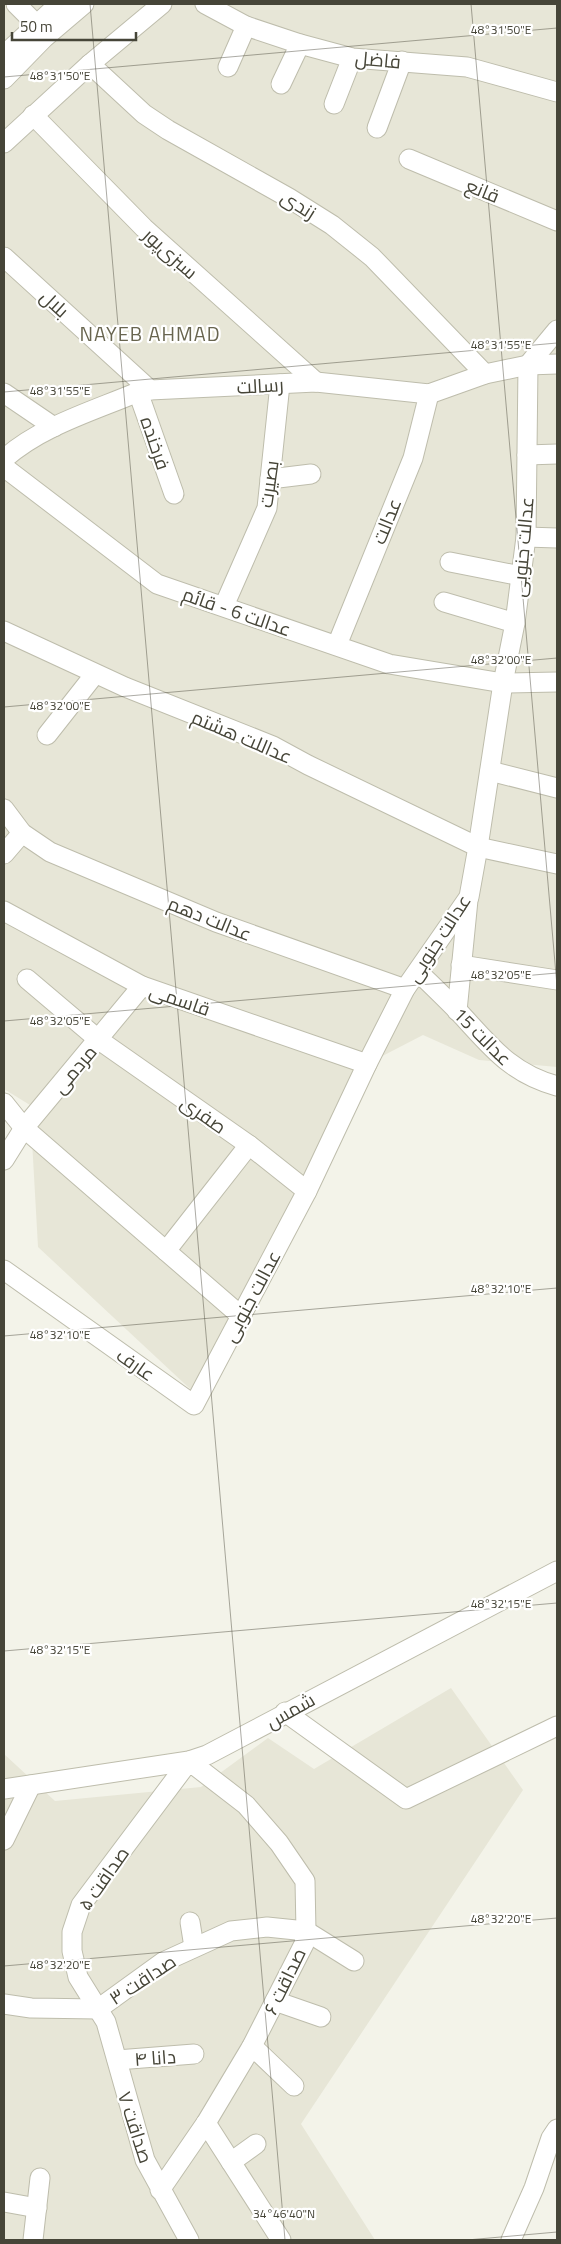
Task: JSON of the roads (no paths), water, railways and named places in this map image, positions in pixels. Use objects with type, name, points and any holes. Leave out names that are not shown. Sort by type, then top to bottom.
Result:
[{"type":"street","points":[[16,4],[36,24]]},
{"type":"street","points":[[4,55],[59,4]]},
{"type":"street","points":[[4,79],[44,38],[84,4]]},
{"type":"street","points":[[4,144],[90,64],[162,4]]},
{"type":"street","name":"فاضل","points":[[205,4],[246,26],[300,44],[352,58],[467,68],[557,92]]},
{"type":"street","points":[[228,67],[246,26]]},
{"type":"street","points":[[281,84],[300,44]]},
{"type":"street","points":[[334,104],[352,58]]},
{"type":"street","points":[[377,128],[402,61]]},
{"type":"street","name":"زندی","points":[[90,64],[152,119],[332,225],[372,257],[485,374]]},
{"type":"street","name":"سبزی‌پور","points":[[33,115],[144,228],[316,382]]},
{"type":"street","name":"قانع","points":[[409,159],[557,220]]},
{"type":"street","name":"بلال","points":[[4,257],[144,391]]},
{"type":"street","points":[[528,365],[557,330]]},
{"type":"street","name":"رسالت","points":[[4,459],[27,442],[54,427],[144,391],[316,382],[429,394],[485,374],[528,365],[557,364]]},
{"type":"street","name":"عدالت جنوبی","points":[[194,1405],[307,1191],[405,988],[418,972],[468,897],[478,848],[503,682],[515,622],[526,536],[528,365]]},
{"type":"street","name":"بصیرت","points":[[224,606],[267,508],[280,384]]},
{"type":"street","name":"فرخنده","points":[[144,391],[174,494]]},
{"type":"street","points":[[4,393],[54,427]]},
{"type":"street","name":"عدالت","points":[[337,645],[413,458],[429,394]]},
{"type":"street","points":[[527,455],[557,454]]},
{"type":"street","name":"عدالت 6 - قائم","points":[[4,467],[157,584],[389,664],[503,682],[557,682]]},
{"type":"street","points":[[270,479],[311,474]]},
{"type":"street","points":[[526,536],[557,538]]},
{"type":"street","points":[[450,562],[521,576]]},
{"type":"street","points":[[444,602],[515,622]]},
{"type":"street","name":"عداللت هشتم","points":[[4,631],[62,656],[95,674],[234,732],[273,746],[478,848],[557,864]]},
{"type":"street","points":[[47,735],[95,674]]},
{"type":"street","points":[[490,771],[557,788]]},
{"type":"street","name":"عدالت دهم","points":[[4,810],[22,832],[50,852],[216,922],[405,988]]},
{"type":"street","points":[[4,854],[22,832]]},
{"type":"street","points":[[457,1011],[468,897]]},
{"type":"street","name":"قاسمی","points":[[4,911],[142,986],[367,1064]]},
{"type":"street","points":[[461,965],[557,980]]},
{"type":"street","name":"عدالت 15","points":[[418,972],[493,1051],[515,1068],[539,1081],[557,1086]]},
{"type":"street","name":"صفری","points":[[27,979],[99,1040],[249,1145],[307,1191]]},
{"type":"street","name":"مردمی","points":[[24,1128],[142,986]]},
{"type":"street","points":[[4,1103],[24,1128],[241,1316]]},
{"type":"street","points":[[4,1160],[24,1128]]},
{"type":"street","points":[[166,1251],[249,1145]]},
{"type":"street","name":"عارف","points":[[4,1270],[194,1405]]},
{"type":"street","name":"شمس","points":[[4,1789],[189,1761],[228,1745],[285,1712],[557,1571]]},
{"type":"street","points":[[285,1712],[406,1799],[557,1726]]},
{"type":"street","name":"صداقت ۶","points":[[160,2190],[206,2123],[252,2046],[304,1944],[306,1930],[305,1881],[279,1843],[246,1805],[189,1761]]},
{"type":"street","name":"صداقت ۵","points":[[98,2008],[78,1977],[72,1951],[72,1932],[76,1918],[81,1905],[92,1888],[189,1761]]},
{"type":"street","points":[[4,1840],[31,1784]]},
{"type":"street","points":[[190,1922],[194,1948]]},
{"type":"street","name":"صداقت ۳","points":[[4,2004],[31,2008],[98,2008],[163,1962],[231,1931],[266,1927],[306,1930]]},
{"type":"street","points":[[306,1930],[354,1961]]},
{"type":"street","points":[[275,2001],[321,2017]]},
{"type":"street","name":"صداقت ۷","points":[[98,2008],[106,2022],[145,2160],[189,2240]]},
{"type":"street","points":[[252,2046],[294,2086]]},
{"type":"street","name":"دانا ۴","points":[[117,2060],[194,2054]]},
{"type":"street","points":[[206,2123],[282,2240]]},
{"type":"street","points":[[511,2240],[534,2188],[551,2138],[557,2128]]},
{"type":"street","points":[[231,2162],[256,2144]]},
{"type":"street","points":[[34,2240],[40,2178]]},
{"type":"street","points":[[4,2202],[37,2208]]},
{"type":"district","name":"NAYEB AHMAD","points":[[150,333]]}]
